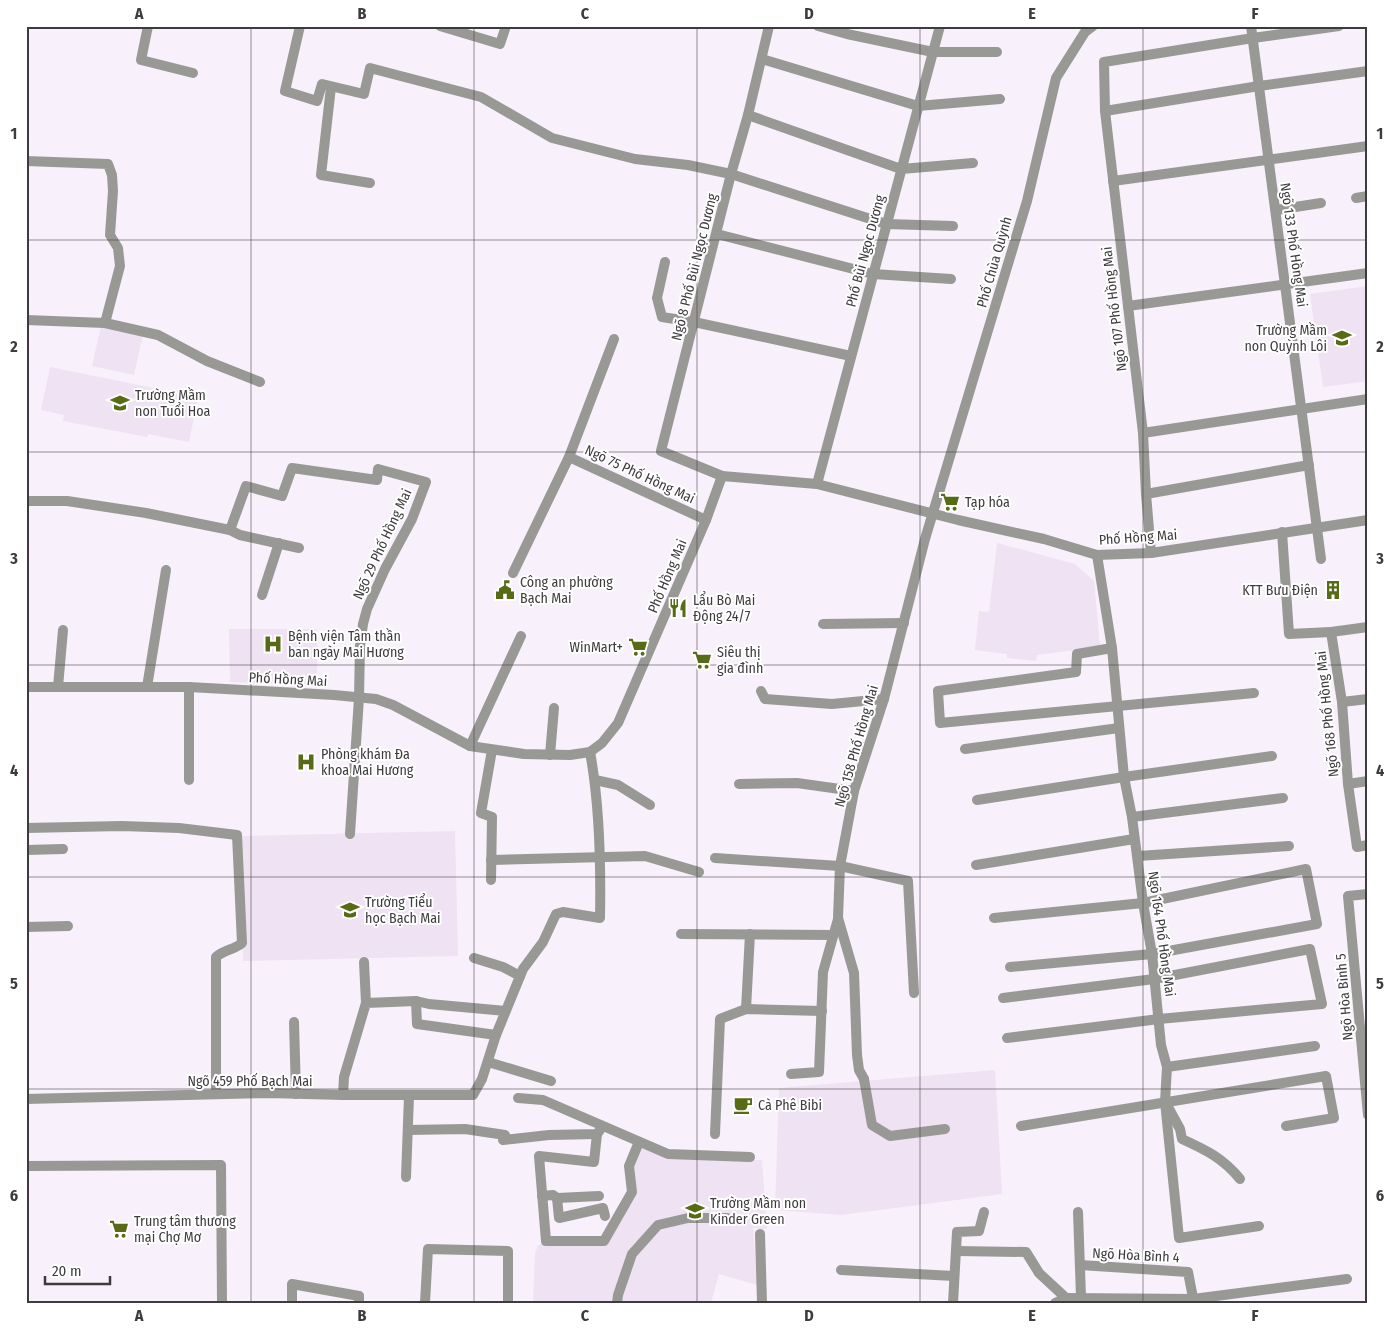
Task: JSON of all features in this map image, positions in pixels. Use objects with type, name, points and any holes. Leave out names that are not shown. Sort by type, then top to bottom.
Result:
[{"type":"street","points":[[148,26],[141,60],[193,73]]},
{"type":"street","points":[[300,26],[285,91],[317,101],[322,84],[364,94],[370,68],[481,97],[552,138],[635,159],[731,174],[886,224],[952,226]]},
{"type":"street","points":[[440,26],[455,28],[500,44],[506,26]]},
{"type":"street","name":"Ngõ 8 Phố Bùi Ngọc Dương","points":[[722,476],[661,451],[731,174],[748,115],[769,26]]},
{"type":"street","points":[[818,26],[848,30],[933,52],[997,52]]},
{"type":"street","name":"Phố Bùi Ngọc Dương","points":[[817,484],[940,26]]},
{"type":"street","name":"Phố Chùa Quỳnh","points":[[933,513],[1024,210],[1056,78],[1085,32],[1093,26]]},
{"type":"street","name":"Ngõ 133 Phố Hồng Mai","points":[[1251,26],[1321,559]]},
{"type":"street","points":[[1253,38],[1340,26]]},
{"type":"street","name":"Ngõ 107 Phố Hồng Mai","points":[[1151,553],[1143,434],[1105,111],[1104,62],[1253,38]]},
{"type":"street","points":[[762,59],[918,106],[1000,99]]},
{"type":"street","points":[[1105,111],[1259,86],[1368,72]]},
{"type":"street","points":[[331,86],[321,175],[370,183]]},
{"type":"street","points":[[748,115],[901,168],[973,163]]},
{"type":"street","points":[[1113,181],[1368,146]]},
{"type":"street","points":[[26,161],[108,164],[112,175],[113,191],[110,235],[118,248],[120,266],[105,323]]},
{"type":"street","points":[[1356,198],[1368,196]]},
{"type":"street","points":[[1276,210],[1321,203]]},
{"type":"street","points":[[716,234],[873,274],[951,279]]},
{"type":"street","points":[[665,262],[657,298],[662,317],[694,322],[851,356]]},
{"type":"street","points":[[1128,306],[1368,273]]},
{"type":"street","points":[[26,320],[105,323],[158,335],[207,361],[260,382]]},
{"type":"street","name":"Ngõ 75 Phố Hồng Mai","points":[[614,338],[569,457],[706,520]]},
{"type":"street","points":[[1143,434],[1368,399]]},
{"type":"street","points":[[513,574],[569,457]]},
{"type":"street","points":[[1146,494],[1309,465]]},
{"type":"street","name":"Ngõ 29 Phố Hồng Mai","points":[[230,530],[246,486],[282,496],[292,468],[377,480],[378,469],[426,482],[412,519],[385,569],[367,609],[360,646],[359,698]]},
{"type":"street","name":"Phố Hồng Mai","points":[[26,686],[189,687],[334,694],[376,699],[393,705],[470,746],[524,754],[550,755],[590,752],[602,743],[618,723],[706,520],[722,476],[817,484],[1044,539],[1097,556],[1151,553],[1368,520]]},
{"type":"street","points":[[26,501],[77,502],[146,513],[230,530],[240,535],[299,548]]},
{"type":"street","name":"Ngõ 158 Phố Hồng Mai","points":[[933,513],[884,699],[854,791],[840,866],[838,918],[854,972],[857,1055],[859,1070],[864,1079],[868,1114],[872,1125],[890,1136],[945,1129]]},
{"type":"street","name":"Ngõ 168 Phố Hồng Mai","points":[[1282,532],[1288,634],[1331,632],[1342,702],[1348,784],[1357,847],[1368,846]]},
{"type":"street","points":[[262,595],[278,543]]},
{"type":"street","name":"Ngõ 164 Phố Hồng Mai","points":[[1097,556],[1112,648],[1124,777],[1132,817],[1143,903],[1152,954],[1161,1045],[1167,1067],[1165,1102],[1179,1238],[1259,1226]]},
{"type":"street","points":[[147,687],[166,570]]},
{"type":"street","points":[[822,624],[904,623]]},
{"type":"street","points":[[1331,632],[1368,627]]},
{"type":"street","points":[[58,687],[63,630]]},
{"type":"street","points":[[470,746],[521,636]]},
{"type":"street","points":[[1112,648],[1077,654],[1076,672],[938,691],[940,723],[1254,692]]},
{"type":"street","points":[[189,687],[189,780]]},
{"type":"street","points":[[762,691],[765,699],[832,704],[884,699]]},
{"type":"street","points":[[350,834],[359,698]]},
{"type":"street","points":[[1342,702],[1368,699]]},
{"type":"street","points":[[550,755],[554,708]]},
{"type":"street","points":[[965,748],[1119,728]]},
{"type":"street","points":[[491,880],[492,817],[481,813],[492,750]]},
{"type":"street","points":[[551,1081],[488,1062],[496,1035],[523,969],[543,942],[556,914],[563,912],[600,918],[601,883],[595,780],[590,752]]},
{"type":"street","points":[[977,800],[1272,756]]},
{"type":"street","points":[[595,780],[618,785],[650,804]]},
{"type":"street","points":[[1348,784],[1368,781]]},
{"type":"street","points":[[739,784],[797,783],[854,791]]},
{"type":"street","points":[[1132,817],[1283,798]]},
{"type":"street","points":[[26,828],[122,826],[179,828],[237,836],[242,943],[238,947],[224,950],[216,957],[216,1094]]},
{"type":"street","points":[[976,865],[1134,839]]},
{"type":"street","points":[[1138,856],[1289,846]]},
{"type":"street","points":[[26,850],[63,849]]},
{"type":"street","points":[[491,860],[645,856],[699,872]]},
{"type":"street","points":[[715,858],[840,866],[908,881],[914,993]]},
{"type":"street","points":[[994,918],[1143,903],[1306,869],[1317,924],[1152,954],[1010,967]]},
{"type":"street","name":"Ngõ Hòa Bình 5","points":[[1368,894],[1348,896],[1368,1115]]},
{"type":"street","points":[[791,1074],[819,1072],[823,972],[838,918]]},
{"type":"street","points":[[26,927],[68,926]]},
{"type":"street","points":[[681,934],[833,935]]},
{"type":"street","points":[[746,1008],[750,934]]},
{"type":"street","points":[[1003,998],[1154,979],[1310,949],[1322,1004],[1159,1019],[1007,1038]]},
{"type":"street","points":[[474,958],[503,967],[520,976]]},
{"type":"street","points":[[343,1095],[344,1077],[366,1003],[364,962]]},
{"type":"street","points":[[366,1003],[416,1002],[506,1011]]},
{"type":"street","points":[[416,1002],[417,1024],[496,1035]]},
{"type":"street","points":[[715,1134],[720,1019],[746,1008],[822,1011]]},
{"type":"street","points":[[294,1022],[296,1094]]},
{"type":"street","points":[[1167,1067],[1315,1046]]},
{"type":"street","name":"Ngõ 459 Phố Bạch Mai","points":[[26,1099],[216,1094],[473,1095],[482,1079],[488,1062]]},
{"type":"street","points":[[1021,1126],[1326,1076],[1334,1118],[1286,1126]]},
{"type":"street","points":[[406,1177],[409,1096]]},
{"type":"street","points":[[518,1098],[543,1100],[600,1130],[639,1142],[668,1154],[750,1158]]},
{"type":"street","points":[[1165,1102],[1180,1129],[1182,1139],[1212,1153],[1229,1166],[1240,1179]]},
{"type":"street","points":[[408,1130],[465,1129],[505,1135],[503,1140],[600,1130]]},
{"type":"street","points":[[600,1130],[594,1162],[539,1156],[546,1241],[604,1241],[632,1192],[629,1166],[639,1142]]},
{"type":"street","points":[[26,1166],[220,1165],[222,1303]]},
{"type":"street","points":[[542,1196],[553,1195],[557,1198],[598,1196]]},
{"type":"street","points":[[557,1198],[559,1218],[603,1208],[605,1216]]},
{"type":"street","points":[[953,1303],[957,1232],[979,1231],[984,1212]]},
{"type":"street","points":[[1078,1212],[1081,1297]]},
{"type":"street","points":[[617,1303],[632,1254],[658,1225],[688,1218],[727,1218]]},
{"type":"street","points":[[760,1234],[762,1303]]},
{"type":"street","points":[[425,1303],[428,1249],[508,1251],[508,1303]]},
{"type":"street","points":[[957,1251],[1026,1252],[1038,1273],[1066,1300]]},
{"type":"street","name":"Ngõ Hòa Bình 4","points":[[1080,1265],[1188,1272],[1193,1301]]},
{"type":"street","points":[[841,1270],[954,1276]]},
{"type":"street","points":[[1055,1303],[1081,1297],[1193,1301],[1347,1279]]},
{"type":"street","points":[[292,1301],[292,1284],[359,1299]]},
{"type":"shaded area","name":"Trường Mầm non Quỳnh Lôi","points":[[1368,286],[1368,381],[1323,387],[1310,294]]},
{"type":"shaded area","name":"Trường Mầm non Tuổi Hoa","points":[[101,326],[143,335],[134,375],[92,366]]},
{"type":"shaded area","name":"Trường Mầm non Tuổi Hoa","points":[[50,367],[198,397],[189,442],[148,434],[147,437],[63,421],[64,415],[41,410]]},
{"type":"shaded area","points":[[997,543],[1075,564],[1094,581],[1100,647],[1037,655],[1036,661],[1007,658],[1007,654],[975,650],[979,611],[989,612]]},
{"type":"shaded area","name":"Bệnh viện Tâm thần ban ngày Mai Hương","points":[[229,629],[317,629],[317,685],[230,682]]},
{"type":"shaded area","name":"Trường Tiểu học Bạch Mai","points":[[455,831],[458,956],[243,961],[240,836]]},
{"type":"shaded area","points":[[995,1070],[1002,1194],[841,1215],[775,1210],[779,1088]]},
{"type":"shaded area","name":"Trường Mầm non Kinder Green","points":[[639,1147],[670,1159],[762,1160],[767,1229],[753,1228],[757,1285],[719,1274],[711,1303],[533,1303],[535,1254],[538,1245],[548,1243],[605,1244],[634,1193],[632,1170]]},
{"type":"place","name":"Trường Mầm non Quỳnh Lôi","points":[[1342,338]]},
{"type":"place","name":"Trường Mầm non Tuổi Hoa","points":[[120,403]]},
{"type":"place","name":"Tạp hóa","points":[[950,502]]},
{"type":"place","name":"Công an phường Bạch Mai","points":[[505,590]]},
{"type":"place","name":"KTT Bưu Điện","points":[[1333,590]]},
{"type":"place","name":"Lẩu Bò Mai Động 24/7","points":[[678,608]]},
{"type":"place","name":"Bệnh viện Tâm thần ban ngày Mai Hương","points":[[273,644]]},
{"type":"place","name":"WinMart+","points":[[638,647]]},
{"type":"place","name":"Siêu thị gia đình","points":[[702,660]]},
{"type":"place","name":"Phòng khám Đa khoa Mai Hương","points":[[306,762]]},
{"type":"place","name":"Trường Tiểu học Bạch Mai","points":[[350,910]]},
{"type":"place","name":"Cà Phê Bibi","points":[[743,1105]]},
{"type":"place","name":"Trường Mầm non Kinder Green","points":[[695,1211]]},
{"type":"place","name":"Trung tâm thương mại Chợ Mơ","points":[[119,1229]]}]
